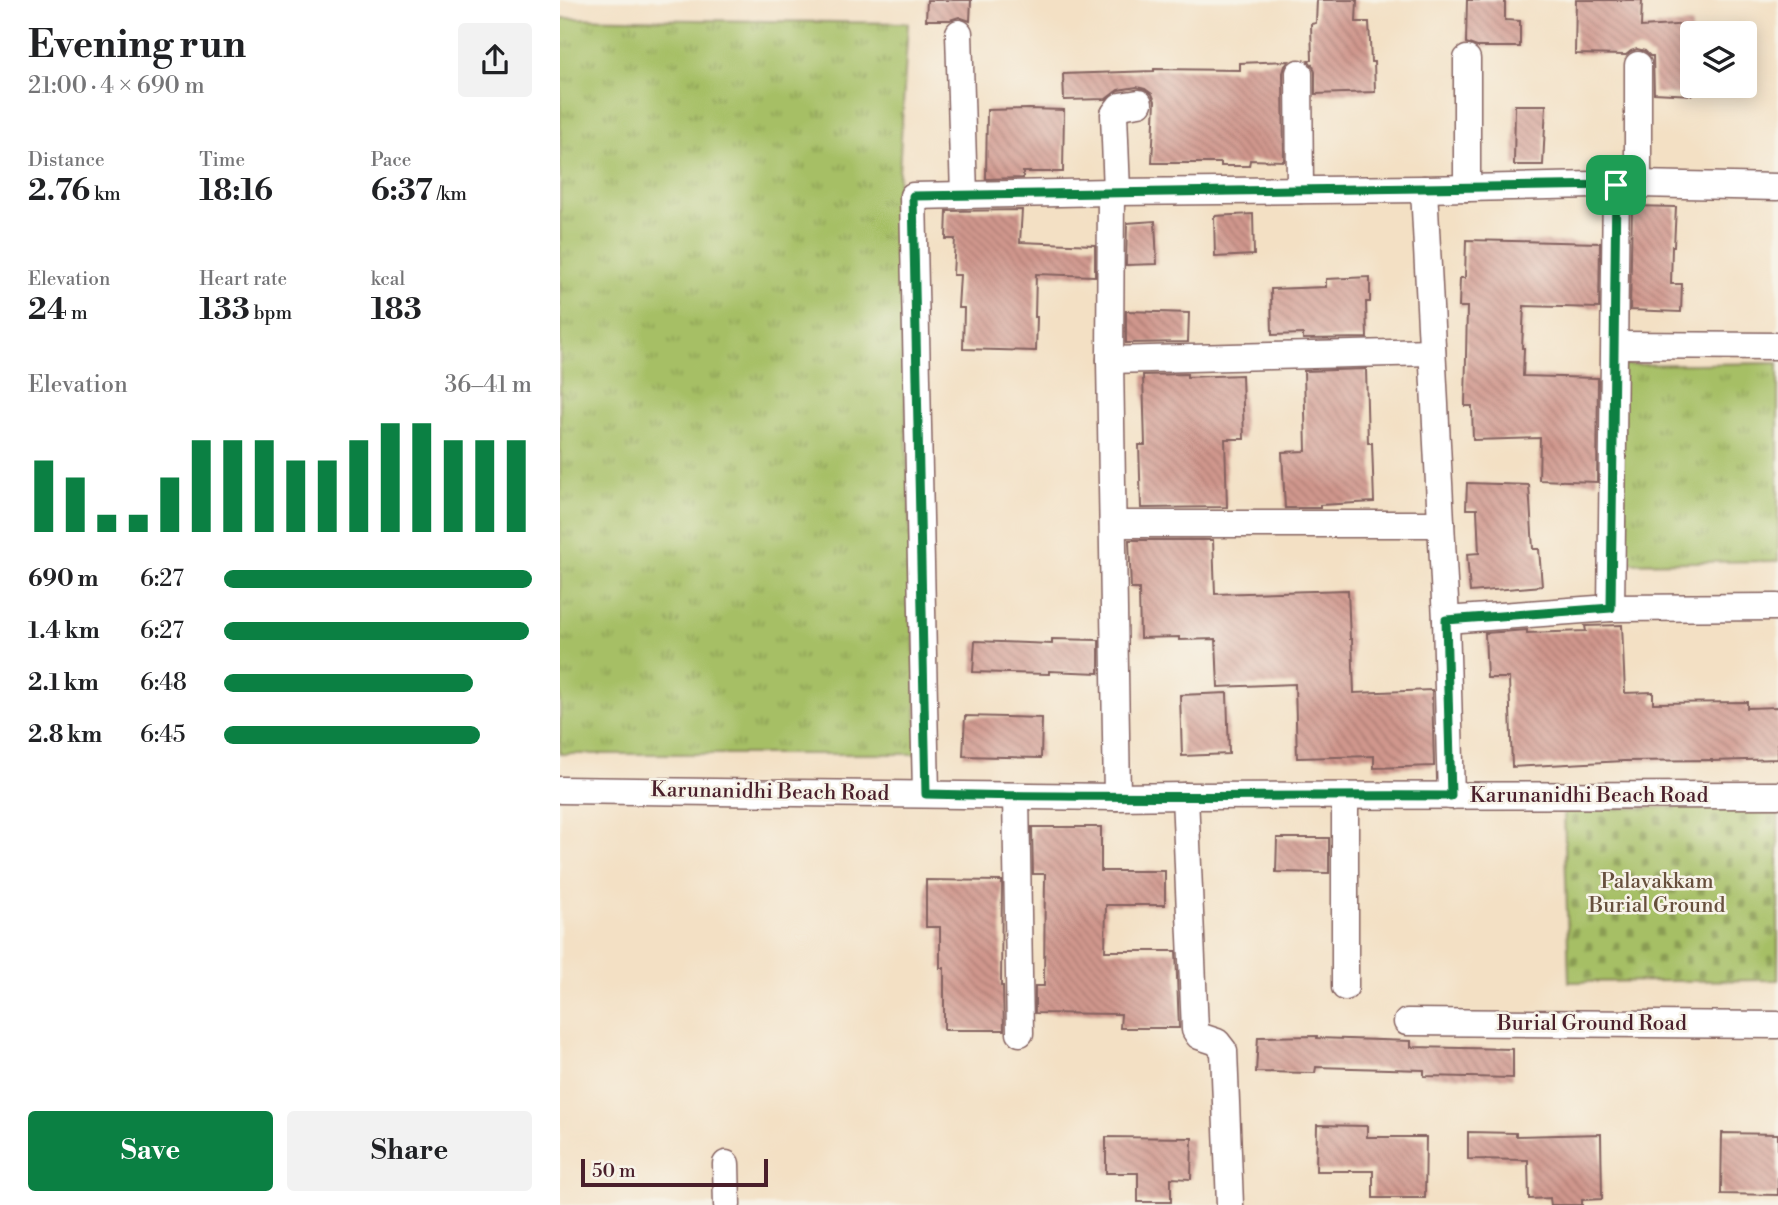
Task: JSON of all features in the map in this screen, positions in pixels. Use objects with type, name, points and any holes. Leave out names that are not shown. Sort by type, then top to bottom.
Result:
[{"type":"street","points":[[959,33],[964,195]]},
{"type":"street","points":[[1467,59],[1467,188]]},
{"type":"street","points":[[1611,608],[1615,345],[1638,65]]},
{"type":"street","points":[[1299,73],[1300,190]]},
{"type":"street","points":[[1116,797],[1110,360],[1114,114],[1120,106],[1139,103]]},
{"type":"street","points":[[926,794],[913,196],[1627,185],[1778,187]]},
{"type":"street","points":[[1424,189],[1446,620],[1451,796]]},
{"type":"street","points":[[1615,345],[1778,346]]},
{"type":"street","points":[[1110,360],[1432,352]]},
{"type":"street","points":[[1113,524],[1441,524]]},
{"type":"street","points":[[1446,620],[1611,608],[1778,607]]},
{"type":"street","name":"Karunanidhi Beach Road","points":[[560,790],[1116,797],[1778,795]]},
{"type":"street","points":[[1016,796],[1020,1033]]},
{"type":"street","points":[[1185,796],[1195,1030],[1199,1036],[1217,1042],[1224,1051],[1230,1205]]},
{"type":"street","points":[[1345,796],[1345,987]]},
{"type":"street","name":"Burial Ground Road","points":[[1407,1022],[1778,1025]]},
{"type":"street","points":[[726,1164],[727,1205]]},
{"type":"green space","points":[[560,18],[908,23],[898,188],[918,754],[560,754]]},
{"type":"green space","points":[[1778,363],[1778,561],[1615,563],[1613,365]]},
{"type":"green space","name":"Palavakkam Burial Ground","points":[[1778,805],[1778,980],[1569,982],[1564,809]]},
{"type":"building","points":[[927,0],[971,0],[970,21],[959,17],[950,20],[926,20]]},
{"type":"building","points":[[1317,0],[1357,0],[1356,22],[1369,22],[1375,92],[1315,94],[1315,72],[1308,60],[1312,60],[1311,24],[1316,23]]},
{"type":"building","points":[[1467,0],[1505,0],[1505,20],[1520,21],[1520,47],[1477,47],[1466,43]]},
{"type":"building","points":[[1576,0],[1642,0],[1641,27],[1680,25],[1680,94],[1654,93],[1653,56],[1645,51],[1637,49],[1626,55],[1575,54]]},
{"type":"building","points":[[1289,61],[1283,73],[1284,161],[1250,160],[1249,166],[1221,166],[1221,163],[1152,163],[1155,101],[1152,94],[1137,87],[1118,90],[1106,99],[1064,100],[1063,74],[1154,69],[1240,70],[1240,63]]},
{"type":"building","points":[[1515,105],[1546,105],[1543,165],[1514,165]]},
{"type":"building","points":[[987,110],[1064,110],[1063,172],[1023,172],[1023,178],[986,179]]},
{"type":"building","points":[[1632,206],[1676,207],[1671,284],[1682,284],[1681,312],[1630,310]]},
{"type":"building","points":[[1022,210],[1020,242],[1095,245],[1095,276],[1036,274],[1036,351],[963,349],[964,308],[958,308],[960,275],[953,275],[955,239],[946,239],[947,211]]},
{"type":"building","points":[[1253,214],[1254,255],[1215,257],[1214,216]]},
{"type":"building","points":[[1155,221],[1157,264],[1126,265],[1127,223]]},
{"type":"building","points":[[1466,240],[1600,243],[1599,308],[1524,306],[1522,348],[1523,376],[1598,378],[1597,482],[1539,480],[1540,438],[1473,440],[1472,406],[1465,406],[1467,307],[1459,307],[1460,278],[1465,278]]},
{"type":"building","points":[[1370,277],[1370,302],[1366,302],[1367,338],[1303,339],[1303,334],[1272,335],[1271,289],[1326,287],[1326,279]]},
{"type":"building","points":[[1126,311],[1189,313],[1188,342],[1126,343]]},
{"type":"building","points":[[1366,369],[1368,443],[1372,443],[1374,502],[1320,505],[1320,508],[1285,508],[1282,452],[1306,451],[1304,371]]},
{"type":"building","points":[[1187,374],[1187,377],[1242,375],[1244,439],[1225,439],[1227,507],[1141,508],[1139,445],[1145,445],[1143,375]]},
{"type":"building","points":[[1467,483],[1529,485],[1533,549],[1539,549],[1542,586],[1470,592],[1467,554],[1479,553],[1477,509],[1466,509]]},
{"type":"building","points":[[1129,540],[1213,540],[1215,594],[1348,590],[1354,693],[1432,690],[1434,766],[1374,768],[1374,756],[1297,758],[1295,684],[1218,687],[1216,639],[1140,638],[1139,589],[1131,589]]},
{"type":"building","points":[[1622,625],[1625,693],[1653,692],[1653,703],[1747,702],[1747,708],[1778,707],[1778,759],[1624,761],[1512,767],[1509,678],[1487,678],[1485,633],[1527,630],[1527,633],[1586,631],[1585,626]]},
{"type":"building","points":[[1052,639],[1099,640],[1099,673],[973,672],[975,641],[1052,644]]},
{"type":"building","points":[[1227,693],[1229,754],[1182,756],[1180,695]]},
{"type":"building","points":[[965,716],[1042,718],[1041,758],[963,756]]},
{"type":"building","points":[[1032,827],[1101,827],[1101,871],[1165,871],[1165,905],[1106,905],[1105,951],[1176,951],[1179,1028],[1120,1028],[1121,1014],[1035,1013],[1035,986],[1044,986],[1045,874],[1033,874]]},
{"type":"building","points":[[1277,838],[1329,838],[1329,873],[1276,872]]},
{"type":"building","points":[[926,880],[1002,881],[1001,986],[1004,1030],[944,1030],[944,968],[940,968],[940,927],[926,927]]},
{"type":"building","points":[[1317,1036],[1411,1041],[1411,1047],[1513,1049],[1513,1078],[1424,1076],[1424,1070],[1316,1067],[1315,1073],[1256,1072],[1258,1037]]},
{"type":"building","points":[[1317,1125],[1367,1126],[1367,1137],[1426,1137],[1425,1198],[1373,1198],[1373,1171],[1316,1171]]},
{"type":"building","points":[[1468,1132],[1516,1133],[1516,1136],[1601,1134],[1602,1199],[1582,1200],[1582,1205],[1551,1205],[1550,1198],[1529,1199],[1528,1160],[1468,1159]]},
{"type":"building","points":[[1722,1133],[1778,1134],[1778,1195],[1721,1194]]},
{"type":"building","points":[[1106,1137],[1192,1138],[1191,1179],[1171,1178],[1171,1202],[1138,1202],[1138,1173],[1106,1173]]},
{"type":"route","points":[[1616,185],[1611,608],[1446,620],[1451,796],[1116,797],[926,794],[913,196],[1616,185]]}]
